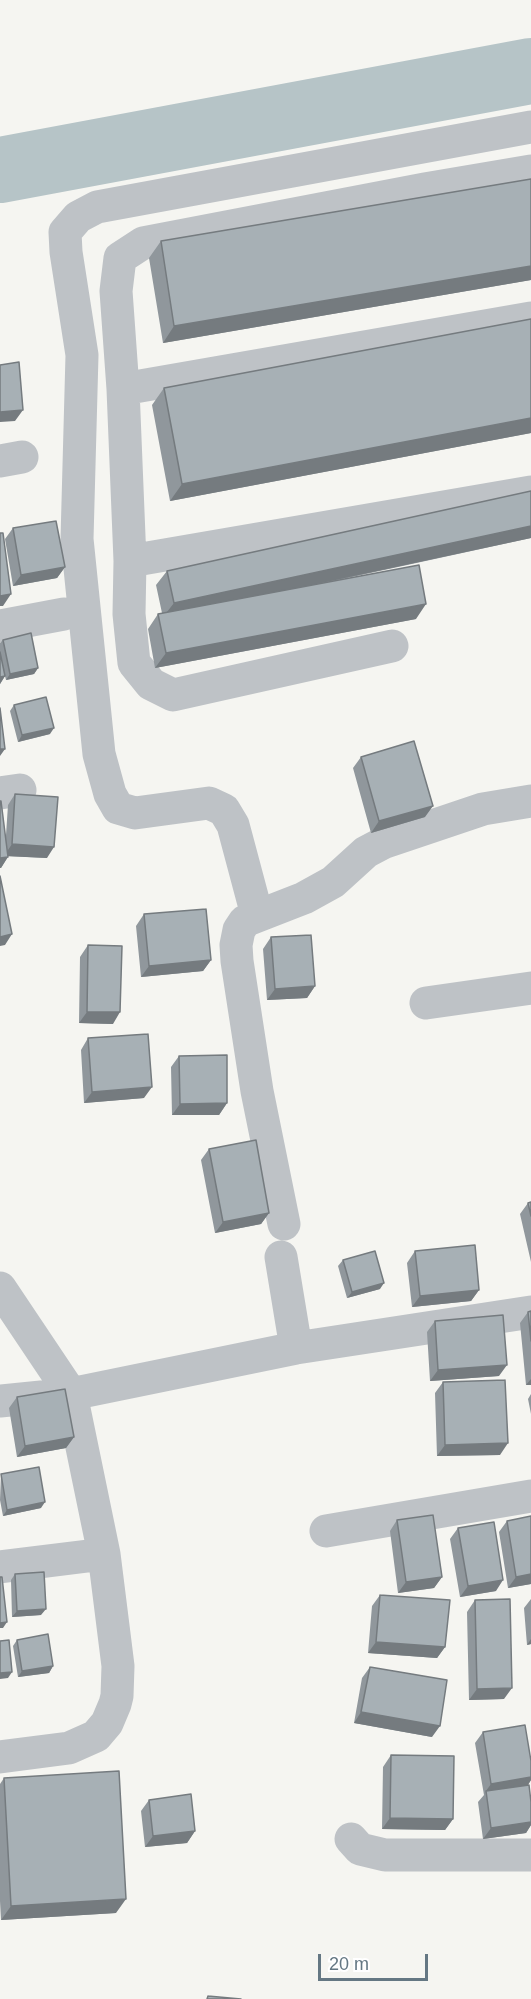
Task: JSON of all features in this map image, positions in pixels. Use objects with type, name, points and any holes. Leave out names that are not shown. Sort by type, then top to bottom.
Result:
[{"type":"street","points":[[257,915],[233,825],[224,810],[209,803],[135,813],[118,808],[110,794],[99,754],[77,539],[82,355],[65,232],[78,217],[97,207],[531,127]]},
{"type":"street","points":[[392,646],[173,695],[151,684],[135,663],[129,614],[130,561],[123,389],[116,291],[120,258],[143,243],[531,171]]},
{"type":"street","points":[[123,389],[531,318]]},
{"type":"street","points":[[130,561],[531,492]]},
{"type":"street","points":[[0,626],[64,614]]},
{"type":"street","points":[[284,1224],[257,1091],[237,961],[238,930],[245,921],[304,897],[333,882],[366,852],[385,842],[483,809],[531,801]]},
{"type":"street","points":[[426,1003],[531,988]]},
{"type":"street","points":[[281,1257],[296,1348]]},
{"type":"street","points":[[0,1288],[71,1394],[104,1554],[117,1666],[117,1696],[107,1723],[96,1736],[74,1746],[0,1757]]},
{"type":"street","points":[[0,1401],[71,1394],[296,1348],[531,1312]]},
{"type":"street","points":[[326,1531],[531,1496]]},
{"type":"street","points":[[0,1567],[104,1554]]},
{"type":"street","points":[[351,1839],[360,1849],[385,1854],[531,1855]]},
{"type":"building","points":[[531,179],[531,266],[174,326],[161,241]]},
{"type":"building","points":[[531,319],[531,418],[182,484],[164,388]]},
{"type":"building","points":[[19,362],[23,410],[0,412],[0,365]]},
{"type":"building","points":[[531,491],[531,526],[174,603],[167,571]]},
{"type":"building","points":[[56,521],[65,567],[21,575],[13,528]]},
{"type":"building","points":[[0,533],[3,533],[11,594],[0,596]]},
{"type":"building","points":[[419,565],[426,604],[166,653],[158,614]]},
{"type":"building","points":[[31,633],[38,668],[10,674],[3,640]]},
{"type":"building","points":[[0,652],[5,676],[0,677]]},
{"type":"building","points":[[46,697],[54,728],[22,735],[14,705]]},
{"type":"building","points":[[0,708],[5,749],[0,749]]},
{"type":"building","points":[[414,741],[433,806],[379,821],[361,757]]},
{"type":"building","points":[[15,794],[58,797],[54,847],[12,844]]},
{"type":"building","points":[[0,801],[8,857],[0,858]]},
{"type":"building","points":[[0,876],[12,934],[0,937]]},
{"type":"building","points":[[206,909],[211,960],[149,966],[144,914]]},
{"type":"building","points":[[311,935],[315,986],[275,989],[271,937]]},
{"type":"building","points":[[88,945],[122,946],[120,1012],[87,1012]]},
{"type":"building","points":[[148,1034],[152,1087],[92,1092],[88,1038]]},
{"type":"building","points":[[227,1055],[227,1103],[180,1104],[179,1056]]},
{"type":"building","points":[[256,1140],[269,1213],[223,1222],[209,1149]]},
{"type":"building","points":[[475,1245],[479,1290],[420,1296],[415,1251]]},
{"type":"building","points":[[375,1251],[384,1283],[352,1292],[343,1260]]},
{"type":"building","points":[[531,1311],[531,1341],[528,1312]]},
{"type":"building","points":[[503,1315],[507,1365],[438,1370],[435,1321]]},
{"type":"building","points":[[505,1380],[508,1443],[445,1445],[443,1382]]},
{"type":"building","points":[[65,1389],[74,1437],[25,1446],[17,1397]]},
{"type":"building","points":[[39,1467],[45,1502],[7,1510],[1,1474]]},
{"type":"building","points":[[433,1515],[442,1577],[406,1582],[397,1520]]},
{"type":"building","points":[[531,1516],[531,1574],[516,1577],[507,1521]]},
{"type":"building","points":[[494,1522],[503,1580],[468,1586],[458,1528]]},
{"type":"building","points":[[44,1572],[46,1609],[17,1611],[15,1574]]},
{"type":"building","points":[[0,1577],[2,1577],[7,1622],[0,1623]]},
{"type":"building","points":[[380,1595],[450,1600],[445,1647],[376,1642]]},
{"type":"building","points":[[510,1599],[512,1688],[477,1689],[475,1600]]},
{"type":"building","points":[[48,1634],[53,1666],[22,1671],[17,1640]]},
{"type":"building","points":[[9,1640],[12,1672],[0,1673],[0,1641]]},
{"type":"building","points":[[370,1667],[447,1680],[440,1726],[361,1712]]},
{"type":"building","points":[[525,1725],[531,1761],[531,1777],[491,1784],[483,1732]]},
{"type":"building","points":[[391,1755],[454,1756],[453,1819],[390,1818]]},
{"type":"building","points":[[119,1771],[126,1899],[11,1906],[4,1778]]},
{"type":"building","points":[[529,1785],[531,1822],[491,1828],[486,1791]]},
{"type":"building","points":[[191,1794],[195,1831],[153,1836],[149,1800]]},
{"type":"building","points":[[208,1996],[241,1999],[207,1999]]},
{"type":"waterway","points":[[0,170],[531,71]]}]
